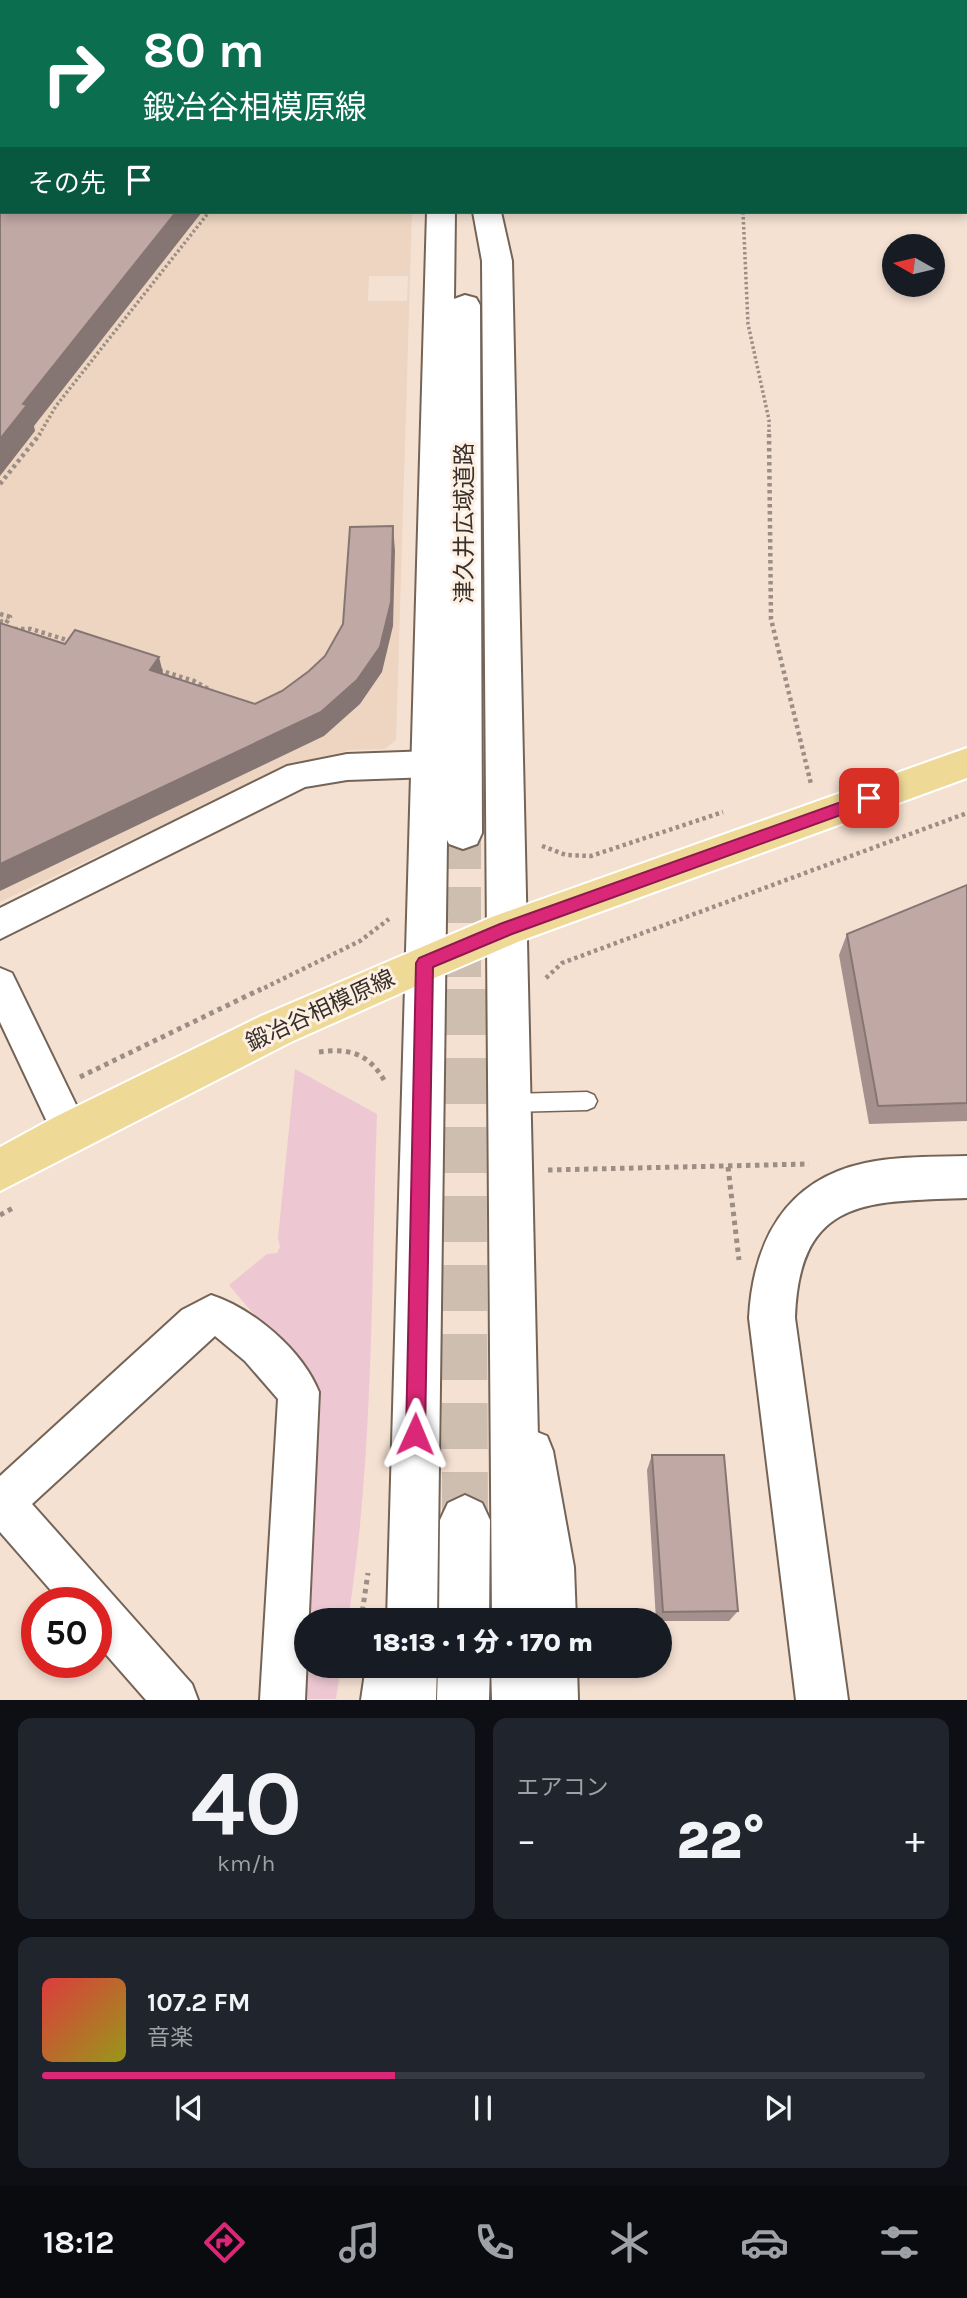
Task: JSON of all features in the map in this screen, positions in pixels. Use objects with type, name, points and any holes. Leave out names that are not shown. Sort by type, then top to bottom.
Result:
[{"type":"main road","points":[[412,1608],[441,214]]},
{"type":"main road","name":"津久井広域道路","points":[[463,833],[466,214]]},
{"type":"main road","points":[[487,214],[497,261],[517,1608]]},
{"type":"main road","name":"鍛冶谷相模原線","points":[[11,1187],[70,1131],[324,1006],[818,797],[967,762]]},
{"type":"main road","points":[[822,1699],[772,1318],[772,1293],[777,1265],[791,1236],[807,1216],[848,1188],[894,1180],[965,1185]]},
{"type":"main road","points":[[464,1608],[465,1520]]},
{"type":"main road","points":[[410,1699],[411,1678]]},
{"type":"main road","points":[[463,1699],[464,1678]]},
{"type":"main road","points":[[517,1678],[517,1699]]},
{"type":"street","points":[[0,924],[298,775],[355,765],[431,764]]},
{"type":"street","points":[[0,984],[70,1131]]},
{"type":"street","points":[[77,1587],[1,1503],[196,1324],[211,1315],[225,1318],[239,1327],[299,1392],[282,1699]]},
{"type":"street","points":[[513,1345],[552,1567],[554,1608]]},
{"type":"street","points":[[397,1608],[415,1489]]},
{"type":"street","points":[[112,1627],[176,1699]]},
{"type":"street","points":[[383,1699],[386,1678]]},
{"type":"street","points":[[555,1678],[556,1699]]},
{"type":"lane","points":[[509,1103],[587,1101]]},
{"type":"path","points":[[0,484],[56,406],[207,214]]},
{"type":"path","points":[[743,214],[748,324],[769,420],[771,619],[818,797]]},
{"type":"path","points":[[34,420],[46,423]]},
{"type":"path","points":[[0,614],[10,617],[6,623],[0,624]]},
{"type":"path","points":[[0,624],[9,629],[31,629],[83,645]]},
{"type":"path","points":[[148,666],[194,681],[214,692]]},
{"type":"path","points":[[797,786],[818,797]]},
{"type":"path","points":[[552,853],[572,857],[591,856],[736,808]]},
{"type":"path","points":[[542,982],[562,962],[967,813]]},
{"type":"path","points":[[76,1077],[83,1077],[371,935]]},
{"type":"path","points":[[309,1055],[332,1050],[354,1050],[375,1064],[389,1090]]},
{"type":"path","points":[[535,1170],[728,1167]]},
{"type":"path","points":[[0,1215],[11,1187]]},
{"type":"path","points":[[362,1608],[369,1567]]},
{"type":"shaded area","points":[[0,214],[412,214],[396,740],[385,749],[350,750],[292,764],[0,902]],"holes":[[[369,276],[408,276],[407,301],[368,301]]]},
{"type":"shaded area","points":[[295,1069],[377,1114],[367,1432],[363,1495],[350,1608],[304,1608],[315,1387],[229,1285],[267,1254],[277,1253],[280,1247],[278,1238]]},
{"type":"shaded area","points":[[300,1678],[339,1678],[336,1699],[299,1699]]},
{"type":"building","points":[[0,214],[174,214],[23,404],[27,405],[0,439]]},
{"type":"building","points":[[393,526],[391,602],[380,647],[357,680],[321,712],[0,864],[0,623],[65,644],[75,630],[159,657],[150,670],[255,704],[282,691],[309,671],[325,656],[343,624],[350,527]]},
{"type":"building","points":[[967,885],[967,1103],[878,1106],[847,934]]},
{"type":"building","points":[[652,1455],[724,1455],[738,1611],[672,1612],[672,1608],[663,1608]]},
{"type":"tunnel","points":[[463,833],[463,989]]},
{"type":"tunnel","points":[[463,989],[465,1520]]},
{"type":"route","points":[[415,1434],[425,963],[506,929],[869,798]]}]
